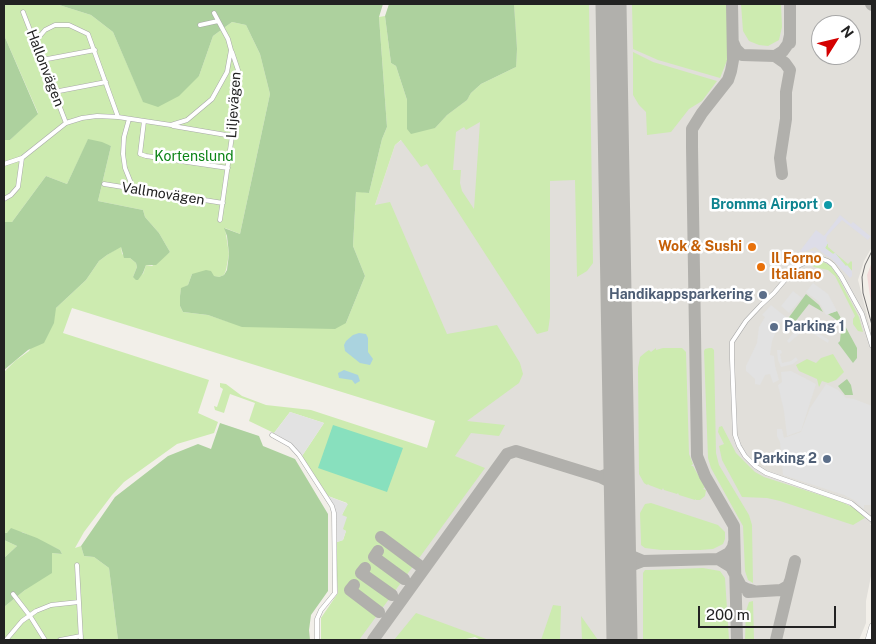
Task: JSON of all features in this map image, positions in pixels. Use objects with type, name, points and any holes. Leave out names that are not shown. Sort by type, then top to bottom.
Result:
[{"type":"street","name":"Hallonvägen","points":[[23,12],[66,124]]},
{"type":"street","name":"Liljevägen","points":[[214,13],[228,39],[238,70],[232,136],[220,220]]},
{"type":"street","points":[[200,25],[218,21]]},
{"type":"street","points":[[34,43],[45,30],[55,25],[69,25],[88,34],[118,117]]},
{"type":"street","points":[[42,60],[95,50]]},
{"type":"street","points":[[171,125],[187,120],[212,99],[227,72],[231,50]]},
{"type":"street","points":[[54,92],[106,82]]},
{"type":"street","points":[[4,164],[22,158],[66,124],[82,118],[118,117],[232,136]]},
{"type":"street","points":[[129,119],[124,136],[123,154],[124,168],[133,188]]},
{"type":"street","points":[[144,121],[140,154],[228,168]]},
{"type":"street","points":[[4,199],[11,195],[18,187],[22,158]]},
{"type":"street","name":"Vallmovägen","points":[[104,184],[223,203]]},
{"type":"street","points":[[872,346],[862,314],[842,276],[833,265],[820,258],[804,261],[796,267],[774,293],[754,311],[732,342],[736,435],[739,446],[745,456],[755,466],[766,472],[851,503],[872,520]]},
{"type":"street","points":[[272,435],[290,445],[299,455],[332,506],[334,513],[335,592],[318,619],[318,640]]},
{"type":"street","points":[[60,640],[81,638],[77,565]]},
{"type":"street","points":[[13,594],[45,640]]},
{"type":"street","points":[[6,640],[22,621],[30,616],[51,606],[79,602]]},
{"type":"street","points":[[868,640],[872,626]]},
{"type":"street","points":[[868,640],[872,634]]},
{"type":"shaded area","points":[[514,4],[872,4],[872,247],[864,261],[858,280],[872,334],[872,524],[870,524],[872,527],[872,571],[866,601],[866,623],[859,640],[481,640],[475,637],[461,640],[321,640],[321,618],[461,417],[375,205],[395,145],[516,67]]},
{"type":"shaded area","points":[[840,215],[851,224],[853,222],[870,236],[872,235],[872,238],[870,237],[868,240],[842,220],[827,236],[826,240],[828,243],[825,248],[833,254],[835,253],[852,271],[850,278],[831,258],[815,247],[802,253],[800,251],[816,230],[824,236]]},
{"type":"shaded area","points":[[811,251],[818,252],[821,256],[800,259]]},
{"type":"shaded area","points":[[872,262],[872,310],[867,275]]},
{"type":"shaded area","points":[[813,283],[828,294],[837,311],[826,315],[819,302],[806,292]]},
{"type":"shaded area","points":[[793,291],[802,298],[789,313],[781,306]]},
{"type":"shaded area","points":[[771,305],[786,317],[779,325],[772,341],[770,355],[774,356],[779,380],[773,383],[770,374],[765,375],[760,385],[755,384],[755,379],[746,371],[746,366],[757,343],[759,327],[765,317],[762,315]]},
{"type":"shaded area","points":[[805,325],[829,340],[828,343],[809,331],[804,330],[789,343],[787,341],[793,333]]},
{"type":"shaded area","points":[[777,350],[781,350],[782,363],[791,361],[796,357],[798,360],[793,364],[781,367]]},
{"type":"shaded area","points":[[791,371],[816,384],[801,431],[787,436],[778,385],[782,382],[781,372]]},
{"type":"shaded area","name":"Parking 2","points":[[826,384],[838,390],[846,398],[872,406],[872,505],[864,505],[864,509],[854,500],[844,495],[783,475],[777,429],[782,429],[784,438],[801,432],[810,408]]},
{"type":"shaded area","points":[[290,412],[324,423],[302,456],[291,443],[274,433]]},
{"type":"shaded area","points":[[328,496],[348,504],[342,515],[347,517],[343,529],[346,531],[343,540],[337,542],[336,512]]},
{"type":"green space","name":"Kortenslund","points":[[4,4],[56,4],[91,15],[113,32],[143,101],[199,76],[213,36],[232,22],[246,25],[260,54],[270,94],[240,234],[225,228],[229,254],[224,275],[219,277],[192,274],[188,285],[181,289],[180,306],[183,312],[208,315],[229,322],[346,323],[365,276],[353,246],[356,191],[369,193],[382,139],[387,127],[379,17],[385,16],[391,63],[396,66],[407,100],[408,111],[435,128],[447,115],[467,100],[471,93],[481,84],[516,67],[517,49],[514,4],[589,4],[593,263],[587,271],[577,277],[575,180],[550,181],[550,317],[548,331],[537,334],[427,164],[421,167],[401,140],[395,145],[375,205],[390,202],[447,334],[497,325],[520,363],[523,374],[519,383],[467,421],[505,425],[499,436],[471,433],[455,456],[485,468],[359,640],[321,640],[321,618],[338,593],[337,542],[343,540],[346,531],[343,530],[342,515],[347,503],[328,496],[302,456],[324,423],[290,412],[274,433],[249,421],[255,403],[230,394],[224,413],[215,410],[214,406],[217,407],[223,389],[220,387],[220,383],[226,384],[242,396],[266,405],[311,410],[427,448],[435,421],[72,308],[63,333],[209,380],[198,413],[218,422],[214,433],[177,444],[124,482],[84,532],[75,548],[81,546],[84,556],[94,557],[109,568],[118,640],[4,640],[4,607],[25,590],[52,553],[62,554],[60,550],[22,532],[4,533],[4,372],[29,351],[56,308],[86,280],[99,261],[107,255],[121,246],[122,254],[136,263],[137,267],[133,277],[143,274],[146,265],[152,266],[170,252],[159,233],[145,217],[143,210],[98,201],[111,146],[88,140],[67,184],[46,176],[12,222],[4,222],[4,140],[10,140],[38,113],[4,35]],"holes":[[[480,122],[474,209],[462,191],[460,183],[461,170],[453,170],[456,132],[464,127],[466,130]]]},
{"type":"green space","points":[[56,4],[383,4],[379,17],[387,127],[382,139],[369,193],[356,192],[353,246],[365,276],[346,323],[335,329],[242,327],[208,315],[183,312],[180,306],[181,288],[188,285],[192,274],[206,270],[219,277],[224,275],[227,270],[229,254],[224,228],[240,234],[270,94],[260,54],[246,25],[232,22],[213,36],[199,76],[179,96],[158,107],[143,102],[113,32],[91,15]]},
{"type":"green space","points":[[389,4],[514,4],[517,49],[516,67],[481,84],[471,93],[467,100],[447,115],[435,128],[411,134],[407,129],[407,100],[396,66],[391,63],[385,16]]},
{"type":"green space","points":[[632,4],[727,4],[728,58],[720,78],[658,60],[633,49]]},
{"type":"green space","points":[[741,4],[781,4],[782,27],[779,40],[768,46],[749,41],[743,31]]},
{"type":"green space","points":[[4,35],[38,114],[10,140],[4,140]]},
{"type":"green space","points":[[633,52],[653,62],[717,81],[702,101],[689,109],[671,132],[647,135],[646,112],[633,95]]},
{"type":"green space","points":[[88,139],[111,146],[98,201],[143,210],[145,217],[159,233],[170,252],[156,265],[146,265],[138,280],[133,277],[137,267],[136,263],[130,258],[124,258],[121,247],[107,255],[99,261],[86,280],[56,308],[54,323],[44,343],[28,350],[4,370],[4,222],[12,222],[46,176],[67,184]]},
{"type":"green space","points":[[828,243],[828,247],[848,264],[852,262],[852,271],[846,267],[835,253],[833,254],[825,248]]},
{"type":"green space","points":[[816,262],[830,265],[837,275],[859,317],[863,332],[858,331],[853,324],[855,316],[835,276],[828,270],[814,267],[811,264]]},
{"type":"green space","points":[[806,294],[819,305],[823,312],[809,304],[791,327],[787,320]]},
{"type":"green space","points":[[837,311],[857,348],[857,358],[853,363],[838,343],[841,330],[838,321],[828,314]]},
{"type":"green space","points":[[656,348],[656,350],[682,348],[686,352],[689,454],[693,464],[691,466],[693,466],[705,487],[703,489],[706,490],[705,496],[700,500],[647,485],[639,474],[638,368],[640,357],[649,350],[651,352]]},
{"type":"green space","points":[[709,348],[714,350],[716,453],[719,465],[749,515],[752,525],[753,583],[748,580],[745,571],[743,526],[711,468],[708,458],[704,351]]},
{"type":"green space","points":[[833,354],[844,372],[836,380],[828,383],[822,381],[819,387],[817,379],[799,371],[796,365],[807,359],[816,363],[821,358]]},
{"type":"green space","points":[[847,379],[851,385],[853,395],[845,395],[838,386]]},
{"type":"green space","points":[[220,423],[259,436],[263,446],[295,459],[328,514],[328,591],[311,615],[310,640],[118,640],[109,568],[94,557],[84,556],[81,546],[115,497],[168,456],[198,444],[211,449]]},
{"type":"green space","points":[[333,425],[403,448],[387,492],[318,468]]},
{"type":"green space","points":[[722,426],[736,453],[755,472],[764,477],[842,502],[856,509],[865,518],[853,525],[780,501],[767,498],[742,497],[722,460],[719,446],[724,444],[718,432],[719,427]]},
{"type":"green space","points":[[651,503],[718,525],[725,532],[723,544],[713,549],[700,550],[645,548],[641,545],[640,513],[645,504]]},
{"type":"green space","points":[[11,528],[37,538],[60,550],[62,554],[52,553],[52,573],[25,590],[4,607],[4,558],[17,546],[4,540],[4,533],[7,533]]},
{"type":"green space","points":[[4,540],[17,546],[4,558]]},
{"type":"green space","points":[[703,568],[720,571],[725,578],[729,640],[643,640],[643,573],[645,570]]},
{"type":"green space","points":[[753,601],[754,640],[745,640],[746,611],[749,602]]},
{"type":"green space","points":[[553,605],[561,606],[560,640],[541,640]]},
{"type":"green space","points":[[416,613],[489,640],[481,640],[475,637],[461,640],[394,640]]},
{"type":"green space","points":[[581,616],[598,640],[582,640]]},
{"type":"water","points":[[359,333],[366,334],[368,338],[368,352],[373,359],[370,365],[360,363],[345,351],[344,345],[346,341]]},
{"type":"water","points":[[344,370],[358,375],[360,381],[355,384],[352,380],[339,378],[338,373]]},
{"type":"taxiway","points":[[732,4],[733,60],[731,71],[728,80],[692,129],[692,147],[697,456],[705,476],[734,526],[737,640]]},
{"type":"taxiway","points":[[790,4],[790,43]]},
{"type":"taxiway","points":[[733,42],[736,49],[742,55],[775,56],[783,51],[788,44],[790,35]]},
{"type":"taxiway","points":[[775,56],[785,63],[790,70],[786,92],[786,119],[780,158],[782,174]]},
{"type":"taxiway","points":[[373,640],[507,454],[516,451],[600,477]]},
{"type":"taxiway","points":[[619,459],[618,467],[614,472],[600,477],[612,483],[619,498]]},
{"type":"taxiway","points":[[381,537],[424,569]]},
{"type":"taxiway","points":[[620,541],[629,555],[643,561],[630,566],[621,579]]},
{"type":"taxiway","points":[[734,542],[729,553],[718,559],[731,567],[741,586],[754,591]]},
{"type":"taxiway","points":[[378,551],[374,557],[404,579]]},
{"type":"taxiway","points":[[643,561],[718,559]]},
{"type":"taxiway","points":[[776,640],[795,561]]},
{"type":"taxiway","points":[[365,568],[361,573],[392,595]]},
{"type":"taxiway","points":[[748,592],[781,590],[788,586],[790,581]]},
{"type":"taxiway","points":[[354,585],[350,590],[379,612]]},
{"type":"runway","points":[[611,4],[622,640]]},
{"type":"tram line","points":[[872,251],[865,265],[862,277],[863,293],[872,325]]},
{"type":"place","name":"Bromma Airport","points":[[828,205]]},
{"type":"place","name":"Wok & Sushi","points":[[752,247]]},
{"type":"place","name":"Il Forno Italiano","points":[[761,267]]},
{"type":"place","name":"Handikappsparkering","points":[[763,295]]},
{"type":"place","name":"Parking 1","points":[[774,327]]},
{"type":"place","name":"Parking 2","points":[[827,459]]}]
